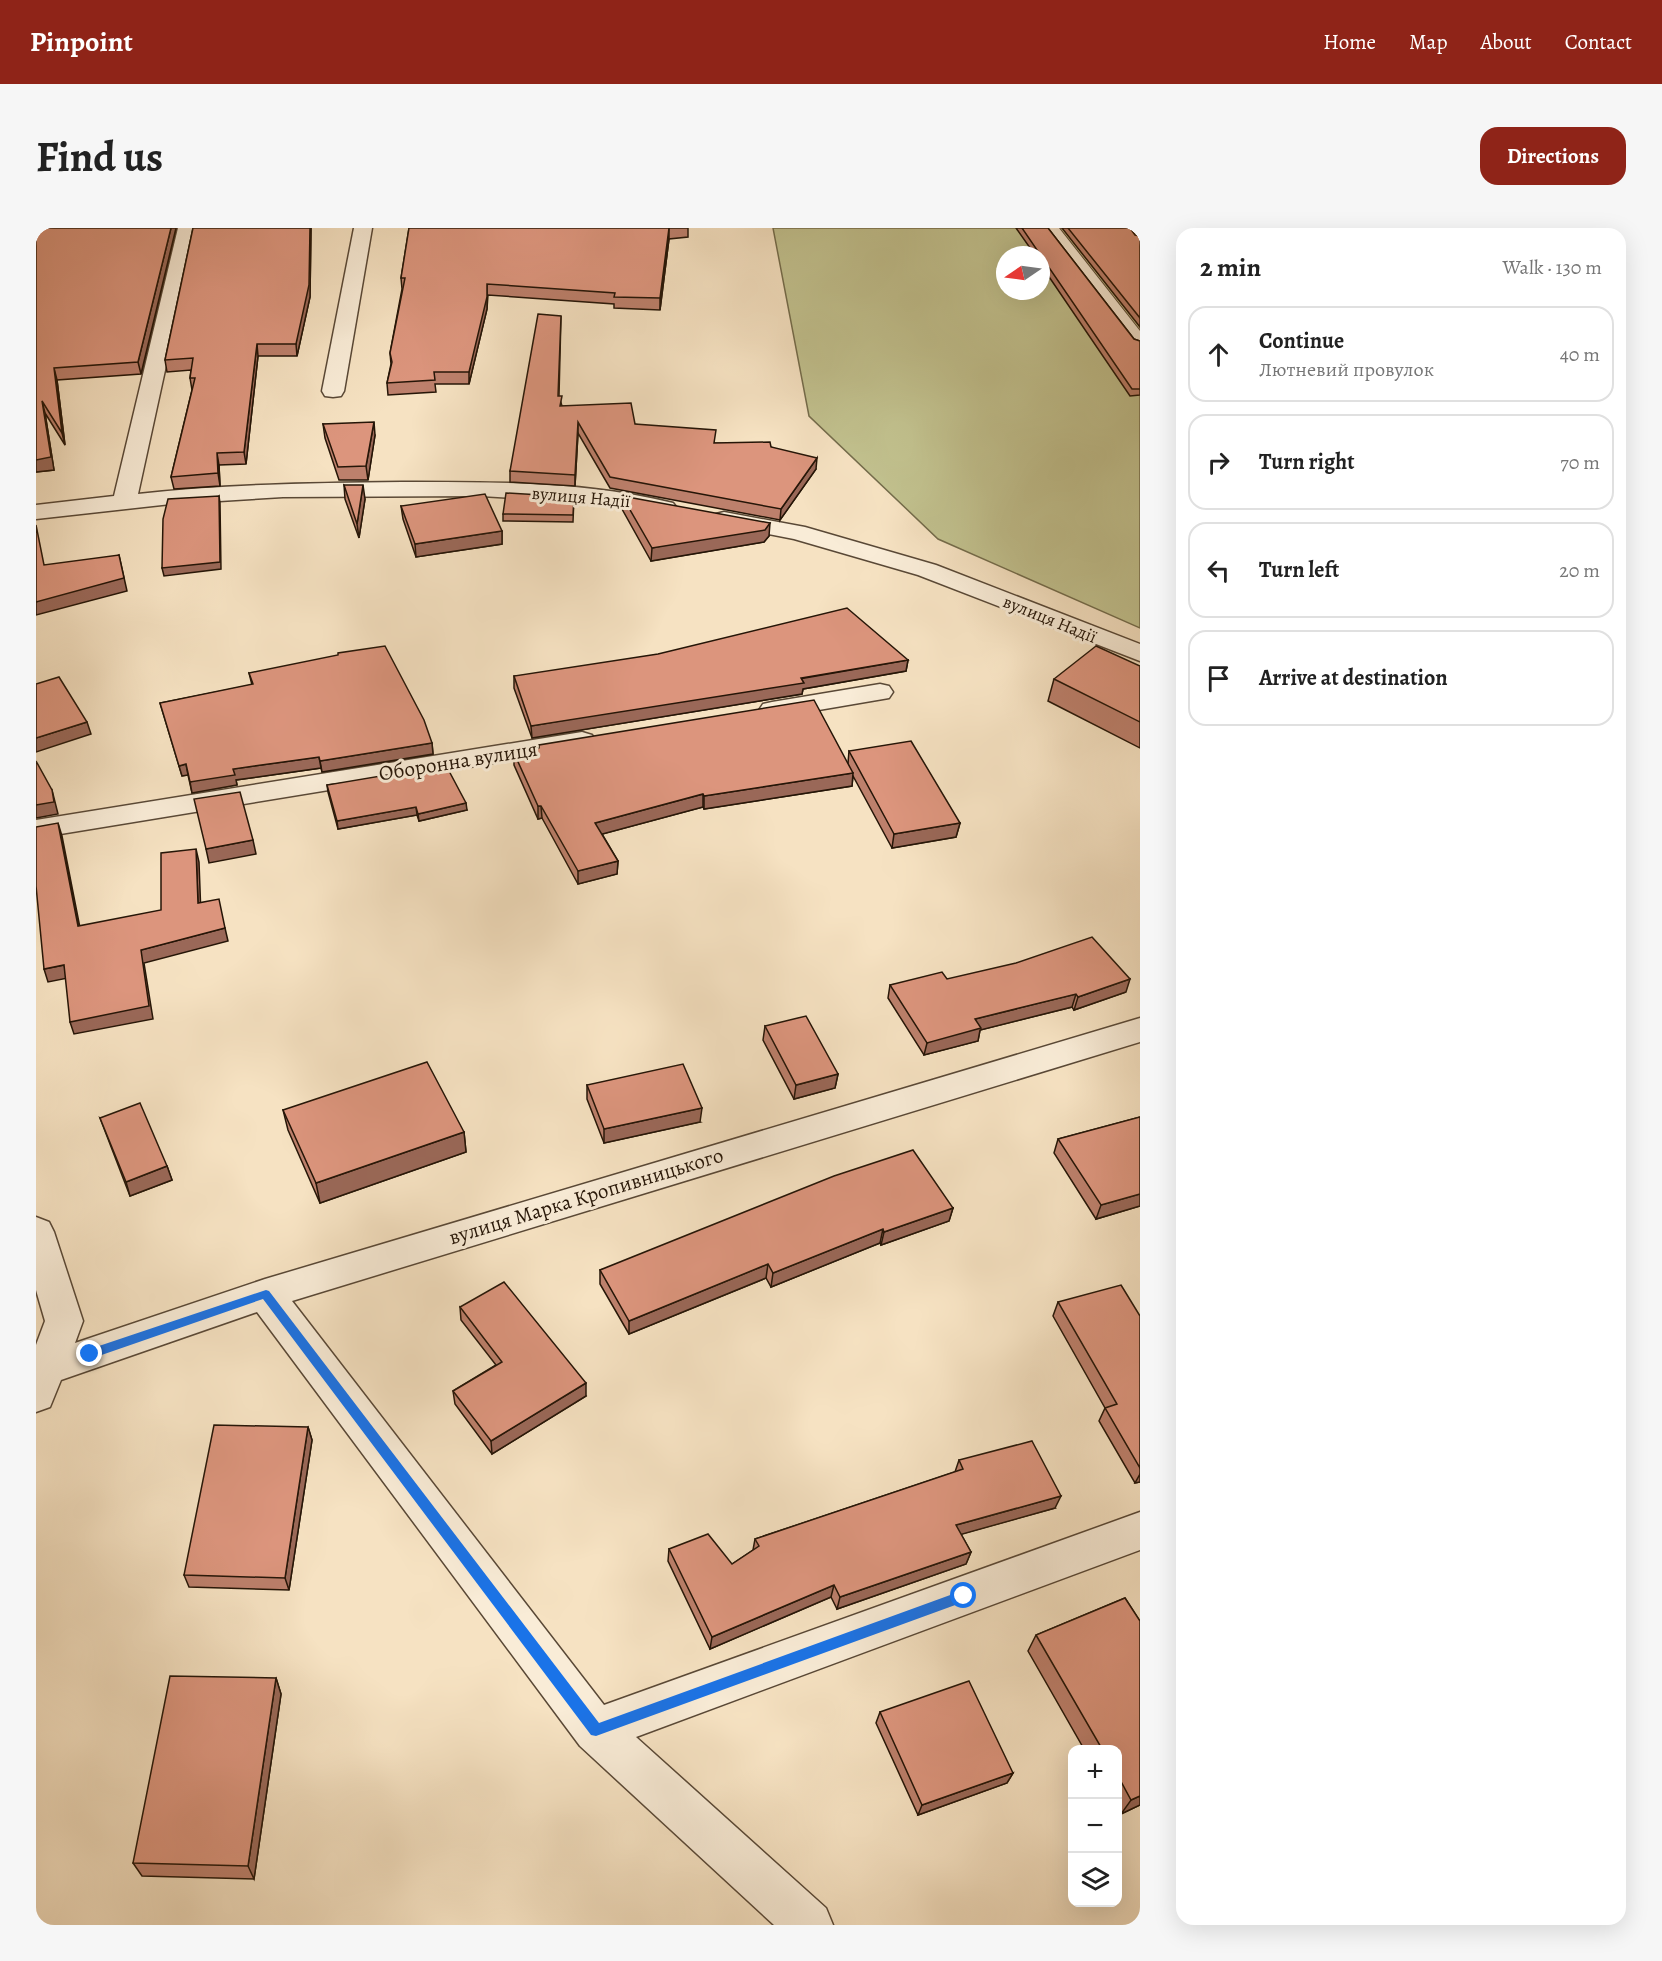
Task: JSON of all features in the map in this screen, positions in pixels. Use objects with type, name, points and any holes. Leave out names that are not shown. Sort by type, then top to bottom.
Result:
[{"type":"street","points":[[125,501],[187,228]]},
{"type":"street","points":[[333,391],[363,228]]},
{"type":"street","name":"вулиця Надії","points":[[36,512],[125,501],[283,490],[481,489],[609,497],[797,532],[927,570],[1140,653]]},
{"type":"street","points":[[751,713],[880,692]]},
{"type":"street","name":"Оборонна вулиця","points":[[36,829],[610,736]]},
{"type":"street","name":"вулиця Марка Кропивницького","points":[[39,1379],[266,1294],[1140,1030]]},
{"type":"street","points":[[36,1232],[64,1321],[39,1379]]},
{"type":"street","points":[[266,1294],[596,1730],[809,1925]]},
{"type":"street","points":[[596,1730],[1140,1531]]},
{"type":"lane","points":[[1051,228],[1140,342]]},
{"type":"lane","points":[[1132,228],[1140,237]]},
{"type":"green space","points":[[773,228],[1140,228],[1140,628],[938,539],[809,416]]},
{"type":"building","points":[[36,228],[171,228],[138,362],[54,368],[62,433],[42,401],[51,457],[36,460]]},
{"type":"building","points":[[193,228],[310,228],[309,285],[296,344],[257,344],[244,452],[217,453],[218,473],[171,477],[195,378],[190,378],[193,358],[165,360]]},
{"type":"building","points":[[409,228],[669,228],[660,298],[614,297],[615,293],[487,284],[487,297],[469,372],[434,372],[435,380],[387,383],[392,362],[390,353],[405,278],[401,278]]},
{"type":"building","points":[[1022,228],[1048,228],[1134,339],[1140,341],[1140,389],[1132,389],[1050,269],[1050,246],[1034,246]]},
{"type":"building","points":[[1068,228],[1130,228],[1135,235],[1140,236],[1140,318]]},
{"type":"building","points":[[538,314],[561,316],[558,396],[562,396],[560,406],[631,403],[635,424],[716,430],[714,443],[770,442],[771,447],[817,458],[781,509],[610,477],[578,422],[575,475],[510,471]]},
{"type":"building","points":[[374,422],[366,466],[338,467],[323,424]]},
{"type":"building","points":[[344,485],[363,485],[357,524]]},
{"type":"building","points":[[506,493],[574,497],[573,515],[503,514]]},
{"type":"building","points":[[485,494],[502,531],[415,544],[401,506]]},
{"type":"building","points":[[219,496],[220,562],[162,568],[163,519],[168,499]]},
{"type":"building","points":[[622,496],[770,523],[765,530],[652,548]]},
{"type":"building","points":[[36,525],[44,565],[119,555],[124,578],[36,602]]},
{"type":"building","points":[[847,608],[908,660],[801,678],[804,683],[531,726],[514,676],[658,654]]},
{"type":"building","points":[[385,646],[424,720],[432,743],[320,761],[319,757],[233,769],[235,775],[190,782],[186,764],[179,766],[160,703],[253,684],[249,673],[338,655],[338,653]]},
{"type":"building","points":[[1096,646],[1140,666],[1140,722],[1054,679]]},
{"type":"building","points":[[59,677],[87,722],[36,738],[36,684]]},
{"type":"building","points":[[814,700],[853,773],[704,796],[703,794],[595,823],[618,861],[578,871],[541,806],[538,806],[514,753],[539,748],[539,745]]},
{"type":"building","points":[[911,741],[960,823],[894,834],[849,751]]},
{"type":"building","points":[[36,761],[52,790],[54,802],[36,805]]},
{"type":"building","points":[[440,766],[442,772],[449,771],[466,803],[418,814],[416,807],[337,821],[327,785]]},
{"type":"building","points":[[240,792],[253,840],[206,849],[194,799]]},
{"type":"building","points":[[58,823],[78,926],[161,910],[161,853],[196,849],[198,903],[219,899],[225,928],[141,950],[149,1006],[70,1022],[64,965],[44,969],[36,886],[36,827]]},
{"type":"building","points":[[1092,937],[1130,979],[1078,997],[1076,994],[975,1019],[981,1028],[927,1043],[890,985],[942,972],[947,979],[1016,963]]},
{"type":"building","points":[[806,1016],[838,1074],[796,1085],[765,1026]]},
{"type":"building","points":[[427,1062],[464,1132],[316,1183],[283,1110]]},
{"type":"building","points":[[683,1064],[702,1108],[604,1129],[587,1085]]},
{"type":"building","points":[[140,1103],[167,1166],[126,1182],[100,1118]]},
{"type":"building","points":[[1140,1117],[1140,1194],[1101,1205],[1058,1139]]},
{"type":"building","points":[[913,1150],[953,1208],[884,1232],[883,1229],[773,1273],[768,1264],[629,1321],[600,1270],[834,1176]]},
{"type":"building","points":[[504,1282],[586,1383],[491,1441],[453,1391],[502,1362],[460,1307]]},
{"type":"building","points":[[1121,1285],[1140,1316],[1140,1468],[1105,1408],[1117,1404],[1058,1302]]},
{"type":"building","points":[[214,1425],[308,1427],[285,1578],[184,1575]]},
{"type":"building","points":[[1032,1441],[1061,1496],[956,1525],[971,1552],[840,1597],[834,1585],[712,1637],[669,1549],[708,1534],[732,1564],[759,1546],[755,1539],[963,1469],[959,1460]]},
{"type":"building","points":[[1125,1598],[1140,1621],[1140,1796],[1131,1800],[1122,1783],[1122,1745],[1100,1745],[1036,1635]]},
{"type":"building","points":[[170,1676],[276,1678],[248,1866],[133,1863]]},
{"type":"building","points":[[969,1681],[1013,1773],[922,1805],[880,1712]]},
{"type":"route","points":[[90,1354],[266,1294],[596,1730],[964,1596]]}]
